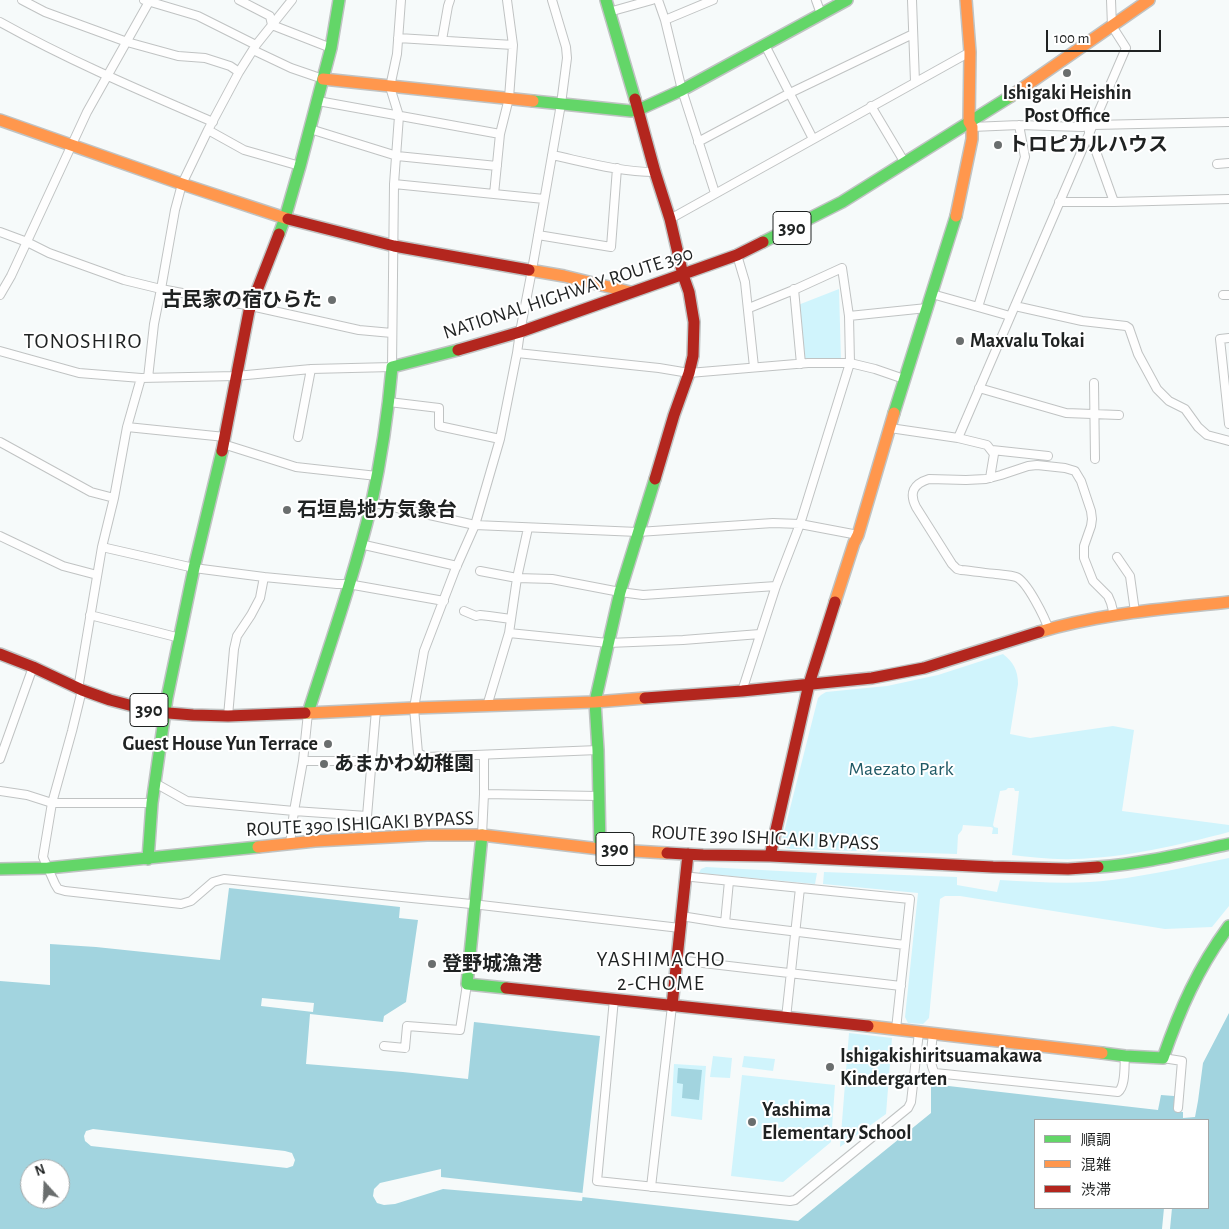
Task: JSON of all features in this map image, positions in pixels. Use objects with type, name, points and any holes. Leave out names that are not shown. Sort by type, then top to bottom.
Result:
[{"type":"main road","points":[[148,859],[152,803],[165,713],[194,568],[224,441],[244,334],[251,306],[285,218],[300,166],[331,48],[338,0]]},
{"type":"main road","points":[[600,848],[595,702],[620,592],[674,415],[690,373],[693,356],[694,322],[689,292],[683,275],[670,219],[606,0]]},
{"type":"main road","points":[[323,79],[620,110],[638,110],[682,90],[847,0]]},
{"type":"main road","points":[[770,856],[809,684],[858,535],[904,379],[958,208],[972,139],[970,125],[970,52],[966,0]]},
{"type":"main road","name":"NATIONAL HIGHWAY ROUTE 390","points":[[392,367],[520,332],[736,255],[842,202],[970,125],[1149,0]]},
{"type":"main road","points":[[0,120],[285,218],[394,246],[564,276],[630,292]]},
{"type":"main road","points":[[392,367],[389,402],[377,476],[360,544],[308,714],[414,708],[595,702],[742,691],[872,678],[924,668],[1090,619],[1229,602]]},
{"type":"main road","name":"390","points":[[0,654],[110,700],[165,713],[228,716],[308,714]]},
{"type":"main road","name":"ROUTE 390 ISHIGAKI BYPASS","points":[[0,869],[48,868],[290,844],[427,835],[482,836],[600,848],[702,855],[770,856],[1068,869],[1110,866],[1169,857],[1229,844]]},
{"type":"main road","points":[[482,836],[467,984],[933,1033],[1125,1056],[1163,1058],[1180,1010],[1198,973],[1229,926]]},
{"type":"main road","points":[[672,1006],[688,854]]},
{"type":"street","points":[[22,0],[46,12],[127,42],[178,56],[205,58],[230,66],[239,72]]},
{"type":"street","points":[[239,0],[270,16],[272,25]]},
{"type":"street","points":[[292,0],[254,47],[239,72],[182,184],[175,210],[145,378],[128,427],[96,575],[80,689],[72,731],[52,802],[43,857],[58,889],[181,904],[191,900],[213,882],[224,879],[476,905],[681,922],[725,923],[905,945]]},
{"type":"street","points":[[0,351],[79,373],[145,378],[236,376],[311,369],[392,367],[394,184],[399,116],[390,87],[397,54],[402,0]]},
{"type":"street","points":[[442,40],[450,0]]},
{"type":"street","points":[[494,194],[500,134],[509,98],[513,45],[507,0]]},
{"type":"street","points":[[552,0],[566,47],[567,58],[561,104],[517,354],[500,439],[475,525],[424,651],[414,708],[418,753],[426,757],[598,750]]},
{"type":"street","points":[[609,12],[652,0]]},
{"type":"street","points":[[658,0],[665,20],[682,90],[715,193]]},
{"type":"street","points":[[665,20],[713,0]]},
{"type":"street","points":[[816,0],[821,14]]},
{"type":"street","points":[[912,0],[915,82]]},
{"type":"street","points":[[958,438],[1126,48],[1112,26],[1111,0]]},
{"type":"street","points":[[0,295],[11,276],[87,112],[148,1],[198,16],[291,68],[323,79]]},
{"type":"street","points":[[0,22],[52,49],[213,122]]},
{"type":"street","points":[[272,25],[331,48]]},
{"type":"street","points":[[698,142],[790,93],[913,34]]},
{"type":"street","points":[[398,38],[513,45]]},
{"type":"street","points":[[765,45],[813,139]]},
{"type":"street","points":[[670,219],[970,52]]},
{"type":"street","points":[[318,101],[500,134]]},
{"type":"street","points":[[871,106],[905,163]]},
{"type":"street","points":[[970,125],[1091,128],[1229,122]]},
{"type":"street","points":[[978,308],[1025,157],[1019,125]]},
{"type":"street","points":[[1091,128],[1114,202]]},
{"type":"street","points":[[310,129],[397,156],[497,166]]},
{"type":"street","points":[[208,130],[244,150],[300,166]]},
{"type":"street","points":[[552,155],[617,168],[655,172]]},
{"type":"street","points":[[1217,164],[1229,163]]},
{"type":"street","points":[[538,235],[611,247],[617,168]]},
{"type":"street","points":[[394,184],[544,199]]},
{"type":"street","points":[[1059,202],[1229,199]]},
{"type":"street","points":[[0,232],[49,253],[124,280],[359,330],[392,333]]},
{"type":"street","points":[[736,255],[745,282],[754,367]]},
{"type":"street","points":[[742,691],[776,586],[800,524],[850,363],[849,316],[842,268],[749,308]]},
{"type":"street","points":[[794,289],[801,364]]},
{"type":"street","points":[[932,294],[1010,316]]},
{"type":"street","points":[[1015,306],[1082,320],[1126,326],[1129,328],[1138,354],[1157,389],[1169,401],[1184,409],[1198,427],[1207,434],[1229,441]]},
{"type":"street","points":[[849,316],[927,308]]},
{"type":"street","points":[[1229,338],[1220,339],[1229,424]]},
{"type":"street","points":[[517,354],[659,368],[690,373],[801,364],[850,363],[904,379]]},
{"type":"street","points":[[298,437],[311,369]]},
{"type":"street","points":[[1094,383],[1095,459]]},
{"type":"street","points":[[979,388],[1066,414],[1119,415]]},
{"type":"street","points":[[389,402],[439,408],[439,426],[500,439]]},
{"type":"street","points":[[128,427],[224,441],[296,467],[377,476]]},
{"type":"street","points":[[890,428],[981,442],[987,445],[994,454],[990,478]]},
{"type":"street","points":[[0,442],[91,492],[114,498]]},
{"type":"street","points":[[992,450],[1048,456]]},
{"type":"street","points":[[1049,630],[1045,618],[1030,592],[1019,578],[1009,575],[961,570],[952,564],[913,501],[915,486],[928,480],[990,478],[1037,464],[1075,471],[1081,481],[1092,519],[1088,538],[1084,546],[1084,558],[1094,582],[1108,596],[1114,615]]},
{"type":"street","points":[[370,502],[475,525],[638,532],[800,524],[858,535]]},
{"type":"street","points":[[487,706],[509,633],[517,578],[528,528]]},
{"type":"street","points":[[0,536],[63,566],[96,575]]},
{"type":"street","points":[[360,544],[457,566]]},
{"type":"street","points":[[102,547],[194,568],[264,577],[348,584],[444,601]]},
{"type":"street","points":[[1117,557],[1130,576],[1135,612]]},
{"type":"street","points":[[480,571],[517,578],[552,579],[643,595],[776,586]]},
{"type":"street","points":[[228,716],[234,649],[237,636],[260,598],[264,577]]},
{"type":"street","points":[[464,611],[476,616],[511,620]]},
{"type":"street","points":[[90,615],[180,638]]},
{"type":"street","points":[[509,633],[608,643],[760,634]]},
{"type":"street","points":[[0,759],[33,667]]},
{"type":"street","points":[[367,838],[367,816],[376,710]]},
{"type":"street","points":[[290,844],[308,714]]},
{"type":"street","points":[[482,836],[484,755]]},
{"type":"street","points":[[303,761],[372,761]]},
{"type":"street","points":[[155,783],[188,801],[294,812],[367,816]]},
{"type":"street","points":[[0,791],[27,795],[52,802],[152,803]]},
{"type":"street","points":[[484,794],[598,796]]},
{"type":"street","points":[[692,877],[910,899],[896,1029]]},
{"type":"street","points":[[725,923],[729,881]]},
{"type":"street","points":[[786,1018],[800,888]]},
{"type":"street","points":[[677,960],[901,986]]},
{"type":"street","points":[[384,1046],[405,1048],[406,1026],[460,1030],[467,984]]},
{"type":"street","points":[[614,999],[597,1181],[651,1187],[790,1202],[795,1200],[908,1108],[911,1102],[919,1032]]},
{"type":"street","points":[[651,1187],[672,1006]]},
{"type":"street","points":[[933,1033],[931,1062],[935,1073],[1118,1092],[1123,1085],[1125,1056]]},
{"type":"street","points":[[1163,1058],[1182,1060],[1178,1108]]},
{"type":"green space","points":[[839,289],[841,361],[803,361],[798,305]]},
{"type":"green space","name":"Maezato Park","points":[[1003,654],[1010,660],[1018,679],[1010,734],[1030,738],[1113,726],[1134,730],[1122,811],[1229,825],[1229,832],[1172,846],[1112,856],[1065,859],[1012,855],[1019,791],[1015,791],[1014,788],[1008,788],[1000,791],[993,825],[998,828],[998,834],[992,834],[993,828],[991,827],[963,825],[958,835],[957,854],[786,848],[782,840],[818,698],[821,695],[826,692],[887,686],[938,675]]},
{"type":"green space","points":[[1229,858],[1229,906],[1212,927],[1165,929],[960,896],[945,896],[940,899],[929,1018],[923,1024],[908,1023],[905,1017],[918,893],[823,884],[824,872],[957,877],[957,885],[997,892],[1000,880],[1056,883],[1098,882],[1156,873]]},
{"type":"green space","points":[[706,867],[817,873],[815,884],[699,873],[701,869]]},
{"type":"green space","points":[[849,1033],[892,1038],[886,1114],[840,1147]]},
{"type":"green space","points":[[713,1056],[732,1058],[730,1078],[710,1077]]},
{"type":"green space","points":[[744,1056],[775,1059],[773,1071],[742,1067]]},
{"type":"green space","points":[[674,1064],[706,1066],[702,1120],[671,1116]]},
{"type":"green space","points":[[742,1075],[835,1085],[831,1142],[783,1182],[731,1176]]},
{"type":"shaded area","points":[[229,888],[400,907],[399,918],[418,920],[406,1002],[384,1016],[383,1022],[310,1014],[306,1064],[468,1079],[474,1022],[600,1036],[582,1197],[798,1221],[931,1113],[931,1084],[1158,1110],[1161,1095],[1174,1096],[1174,1111],[1183,1112],[1183,1118],[1195,1117],[1203,1063],[1229,1013],[1229,1229],[0,1229],[0,981],[50,985],[50,944],[220,960]]},
{"type":"shaded area","points":[[678,1068],[702,1070],[699,1100],[682,1098],[683,1084],[677,1083]]},
{"type":"pier","points":[[262,998],[314,1003],[313,1012],[261,1006]]},
{"type":"pier","points":[[93,1129],[285,1151],[292,1153],[295,1160],[293,1166],[287,1168],[91,1146],[85,1141],[84,1136],[86,1131]]},
{"type":"pier","points":[[441,1169],[441,1177],[583,1193],[582,1201],[443,1189],[395,1204],[384,1205],[377,1203],[373,1196],[374,1189],[380,1183]]},
{"type":"pier","points":[[1164,1209],[1172,1209],[1170,1229],[1162,1229]]},
{"type":"traffic: fast","points":[[279,234],[300,166],[331,48],[339,0]]},
{"type":"traffic: fast","points":[[606,0],[635,99]]},
{"type":"traffic: fast","points":[[533,101],[631,111],[638,110],[682,90],[847,0]]},
{"type":"traffic: fast","points":[[763,242],[842,202],[1011,96]]},
{"type":"traffic: fast","points":[[894,413],[956,216]]},
{"type":"traffic: fast","points":[[305,713],[308,713],[341,610],[371,506],[384,437],[392,367],[458,350]]},
{"type":"traffic: fast","points":[[148,859],[152,803],[167,698],[194,568],[222,451]]},
{"type":"traffic: fast","points":[[600,849],[595,702],[620,592],[655,479]]},
{"type":"traffic: fast","points":[[482,835],[467,984],[506,988]]},
{"type":"traffic: fast","points":[[1098,867],[1147,861],[1229,844]]},
{"type":"traffic: fast","points":[[0,869],[48,868],[258,847]]},
{"type":"traffic: fast","points":[[1102,1053],[1163,1058],[1191,989],[1208,957],[1229,926]]},
{"type":"traffic: slow","points":[[956,216],[972,139],[972,127],[969,122],[970,52],[966,0]]},
{"type":"traffic: slow","points":[[1011,96],[1149,0]]},
{"type":"traffic: slow","points":[[323,79],[533,101]]},
{"type":"traffic: slow","points":[[0,120],[288,219]]},
{"type":"traffic: slow","points":[[529,270],[564,276],[630,292]]},
{"type":"traffic: slow","points":[[835,602],[858,535],[894,413]]},
{"type":"traffic: slow","points":[[1039,632],[1109,616],[1229,602]]},
{"type":"traffic: slow","points":[[308,713],[595,702],[645,698]]},
{"type":"traffic: slow","points":[[258,847],[315,841],[427,835],[482,835],[600,849],[667,853]]},
{"type":"traffic: slow","points":[[868,1026],[1102,1053]]},
{"type":"traffic: jam","points":[[635,99],[670,219],[683,275],[689,292],[694,322],[693,356],[689,373],[655,479]]},
{"type":"traffic: jam","points":[[288,219],[394,246],[529,270]]},
{"type":"traffic: jam","points":[[222,451],[249,311],[279,234]]},
{"type":"traffic: jam","points":[[458,350],[520,332],[737,255],[763,242]]},
{"type":"traffic: jam","points":[[770,856],[809,684],[835,602]]},
{"type":"traffic: jam","points":[[645,698],[742,691],[872,678],[924,668],[1039,632]]},
{"type":"traffic: jam","points":[[0,654],[82,690],[110,700],[156,712],[228,716],[305,713]]},
{"type":"traffic: jam","points":[[667,853],[993,867],[1068,869],[1098,867]]},
{"type":"traffic: jam","points":[[672,1006],[688,854]]},
{"type":"traffic: jam","points":[[506,988],[868,1026]]},
{"type":"place","name":"Ishigaki Heishin Post Office","points":[[1067,73]]},
{"type":"place","name":"トロピカルハウス","points":[[998,145]]},
{"type":"place","name":"古民家の宿ひらた","points":[[332,300]]},
{"type":"place","name":"Maxvalu Tokai","points":[[960,341]]},
{"type":"place","name":"石垣島地方気象台","points":[[287,510]]},
{"type":"place","name":"Guest House Yun Terrace","points":[[328,744]]},
{"type":"place","name":"あまかわ幼稚園","points":[[324,764]]},
{"type":"place","name":"登野城漁港","points":[[432,964]]},
{"type":"place","name":"Ishigakishiritsuamakawa Kindergarten","points":[[830,1067]]},
{"type":"place","name":"Yashima Elementary School","points":[[752,1122]]},
{"type":"district","name":"TONOSHIRO","points":[[83,341]]},
{"type":"district","name":"YASHIMACHO 2-CHOME","points":[[661,972]]}]
